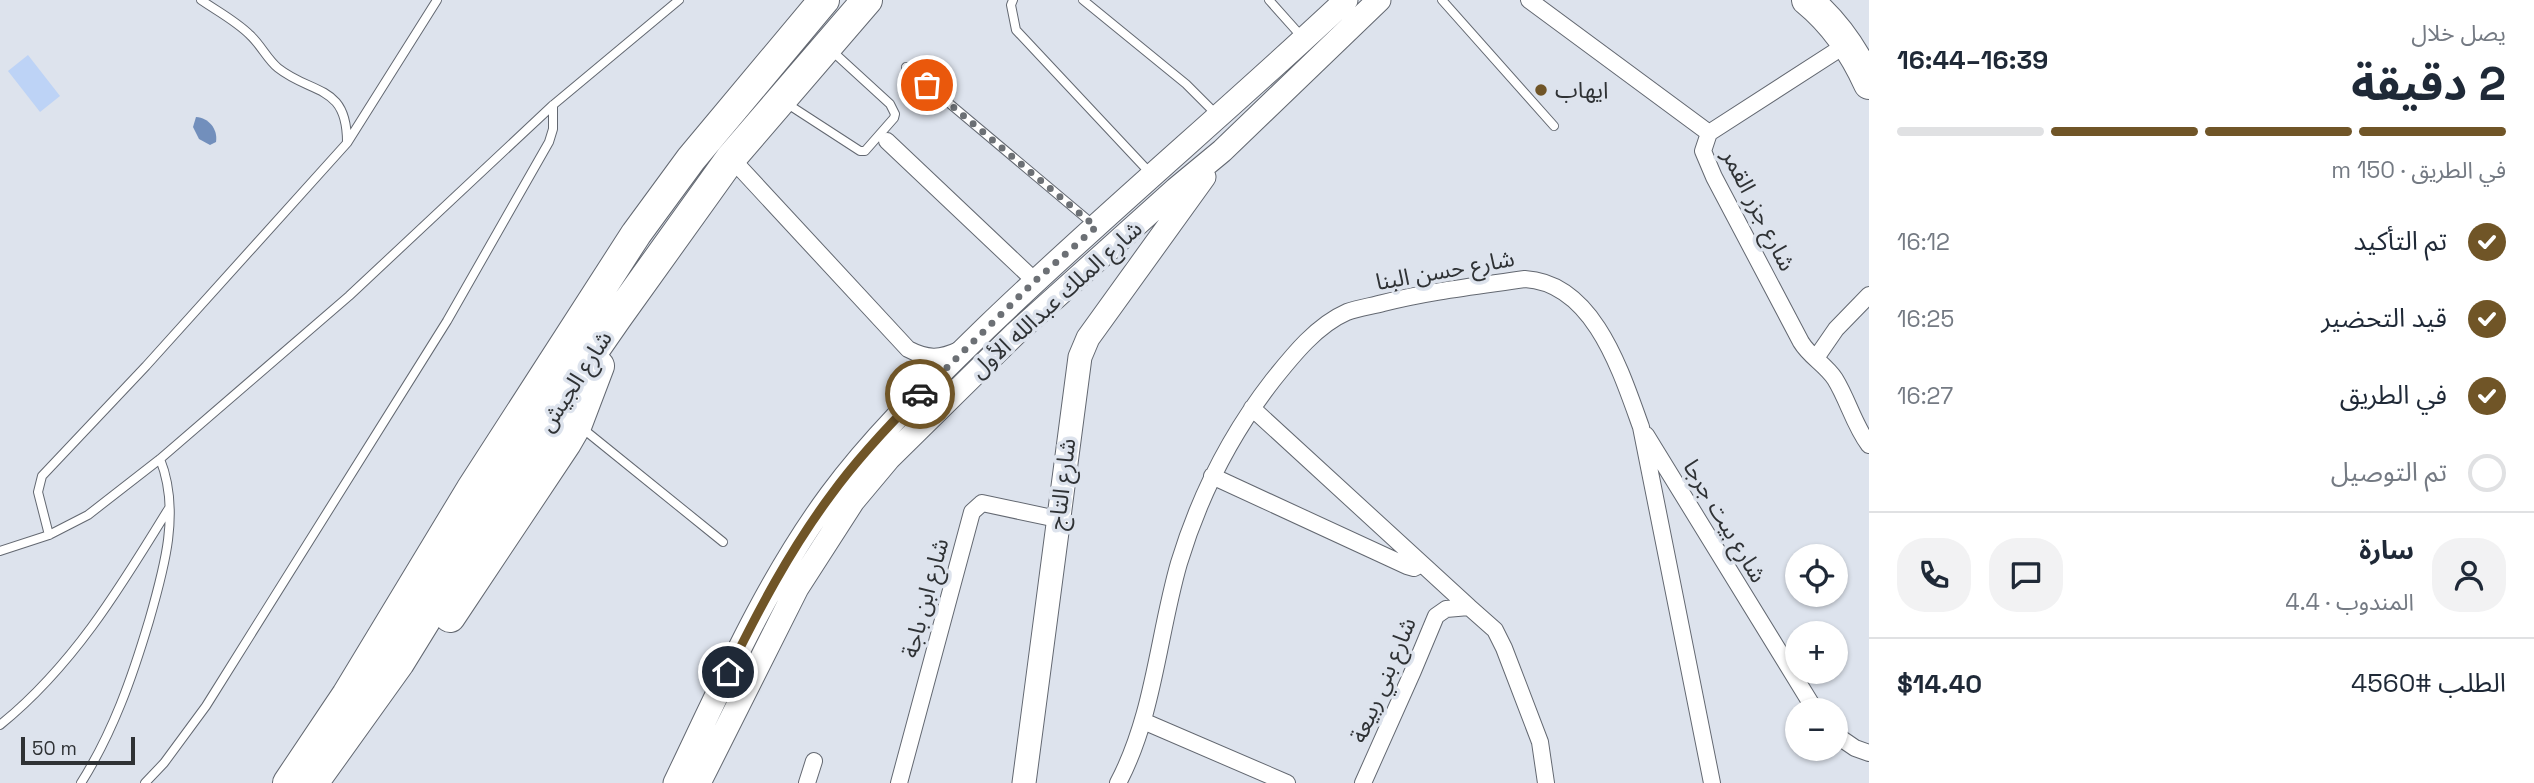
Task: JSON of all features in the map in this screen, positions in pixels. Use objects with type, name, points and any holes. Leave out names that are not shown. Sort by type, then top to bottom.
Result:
[{"type":"highway","name":"شارع الجيش","points":[[288,783],[347,695],[471,490],[636,234],[691,159],[824,0]]},
{"type":"highway","name":"شارع الجيش","points":[[313,783],[399,663],[576,376],[617,317],[731,158],[867,0]]},
{"type":"highway","points":[[1814,2],[1829,20],[1858,43],[1869,84]]},
{"type":"highway","points":[[333,783],[377,727],[577,424],[617,317]]},
{"type":"main road","name":"شارع الملك عبدالله الأول","points":[[675,783],[782,568],[830,495],[881,434],[1035,281],[1346,0]]},
{"type":"main road","name":"شارع الملك عبدالله الأول","points":[[699,783],[797,588],[853,501],[888,458],[1016,333],[1222,151],[1378,0]]},
{"type":"main road","name":"شارع التاج","points":[[1024,783],[1080,356],[1088,338],[1222,151]]},
{"type":"main road","points":[[1113,211],[1143,262]]},
{"type":"street","points":[[1528,0],[1709,133]]},
{"type":"street","name":"شارع جزر القمر","points":[[1858,43],[1709,133],[1703,151],[1801,342],[1808,354],[1827,368],[1839,386],[1862,436],[1869,445]]},
{"type":"street","points":[[887,141],[1035,281]]},
{"type":"street","points":[[731,158],[908,349],[931,358],[944,356],[968,346]]},
{"type":"street","name":"شارع حسن البنا","points":[[1118,783],[1130,760],[1143,721],[1179,563],[1212,476],[1252,408],[1286,364],[1321,328],[1348,312],[1413,295],[1525,279],[1539,280],[1562,290],[1587,314],[1612,352],[1641,427],[1712,783]]},
{"type":"street","points":[[1816,358],[1836,329],[1869,295]]},
{"type":"street","points":[[1252,408],[1495,630],[1540,742],[1546,783]]},
{"type":"street","name":"شارع بيت جرجا","points":[[1641,427],[1808,698]]},
{"type":"street","points":[[1212,476],[1407,566],[1414,568],[1422,564]]},
{"type":"street","name":"شارع ابن باجة","points":[[898,783],[972,512],[982,503],[1057,519]]},
{"type":"street","name":"شارع بني ربيعة","points":[[1363,783],[1436,616],[1446,609],[1469,607]]},
{"type":"street","points":[[1143,721],[1287,783]]},
{"type":"street","points":[[1848,743],[1869,754]]},
{"type":"street","points":[[807,783],[814,761]]},
{"type":"lane","points":[[201,0],[250,35],[278,68],[331,97],[347,124],[347,143]]},
{"type":"lane","points":[[49,535],[38,492],[42,476],[146,366],[347,143],[437,0]]},
{"type":"lane","points":[[0,551],[49,535],[88,515],[160,458],[349,296],[553,105],[679,0]]},
{"type":"lane","points":[[1013,0],[1011,5],[1016,30],[1153,176]]},
{"type":"lane","points":[[1083,0],[1186,85],[1219,117]]},
{"type":"lane","points":[[1269,0],[1305,39]]},
{"type":"lane","points":[[1442,0],[1555,126]]},
{"type":"lane","points":[[781,100],[860,151],[865,151],[894,118],[890,104],[827,46]]},
{"type":"lane","points":[[906,67],[1096,227]]},
{"type":"lane","points":[[145,783],[164,763],[206,706],[447,321],[551,137],[553,105]]},
{"type":"lane","points":[[577,424],[723,542]]},
{"type":"lane","points":[[81,783],[99,754],[122,706],[164,563],[170,506],[169,489],[160,458]]},
{"type":"lane","points":[[0,725],[35,696],[78,647],[124,582],[170,506]]},
{"type":"shaded area","points":[[28,55],[60,96],[40,112],[8,71]]},
{"type":"shaded area","points":[[196,117],[212,125],[216,142],[210,145],[199,139],[193,127]]},
{"type":"way so far","points":[[920,394],[1035,281],[1096,227],[927,85]]},
{"type":"place","name":"ايهاب","points":[[1541,90]]},
{"type":"route","points":[[728,672],[782,568],[830,495],[881,434],[920,394]]}]
